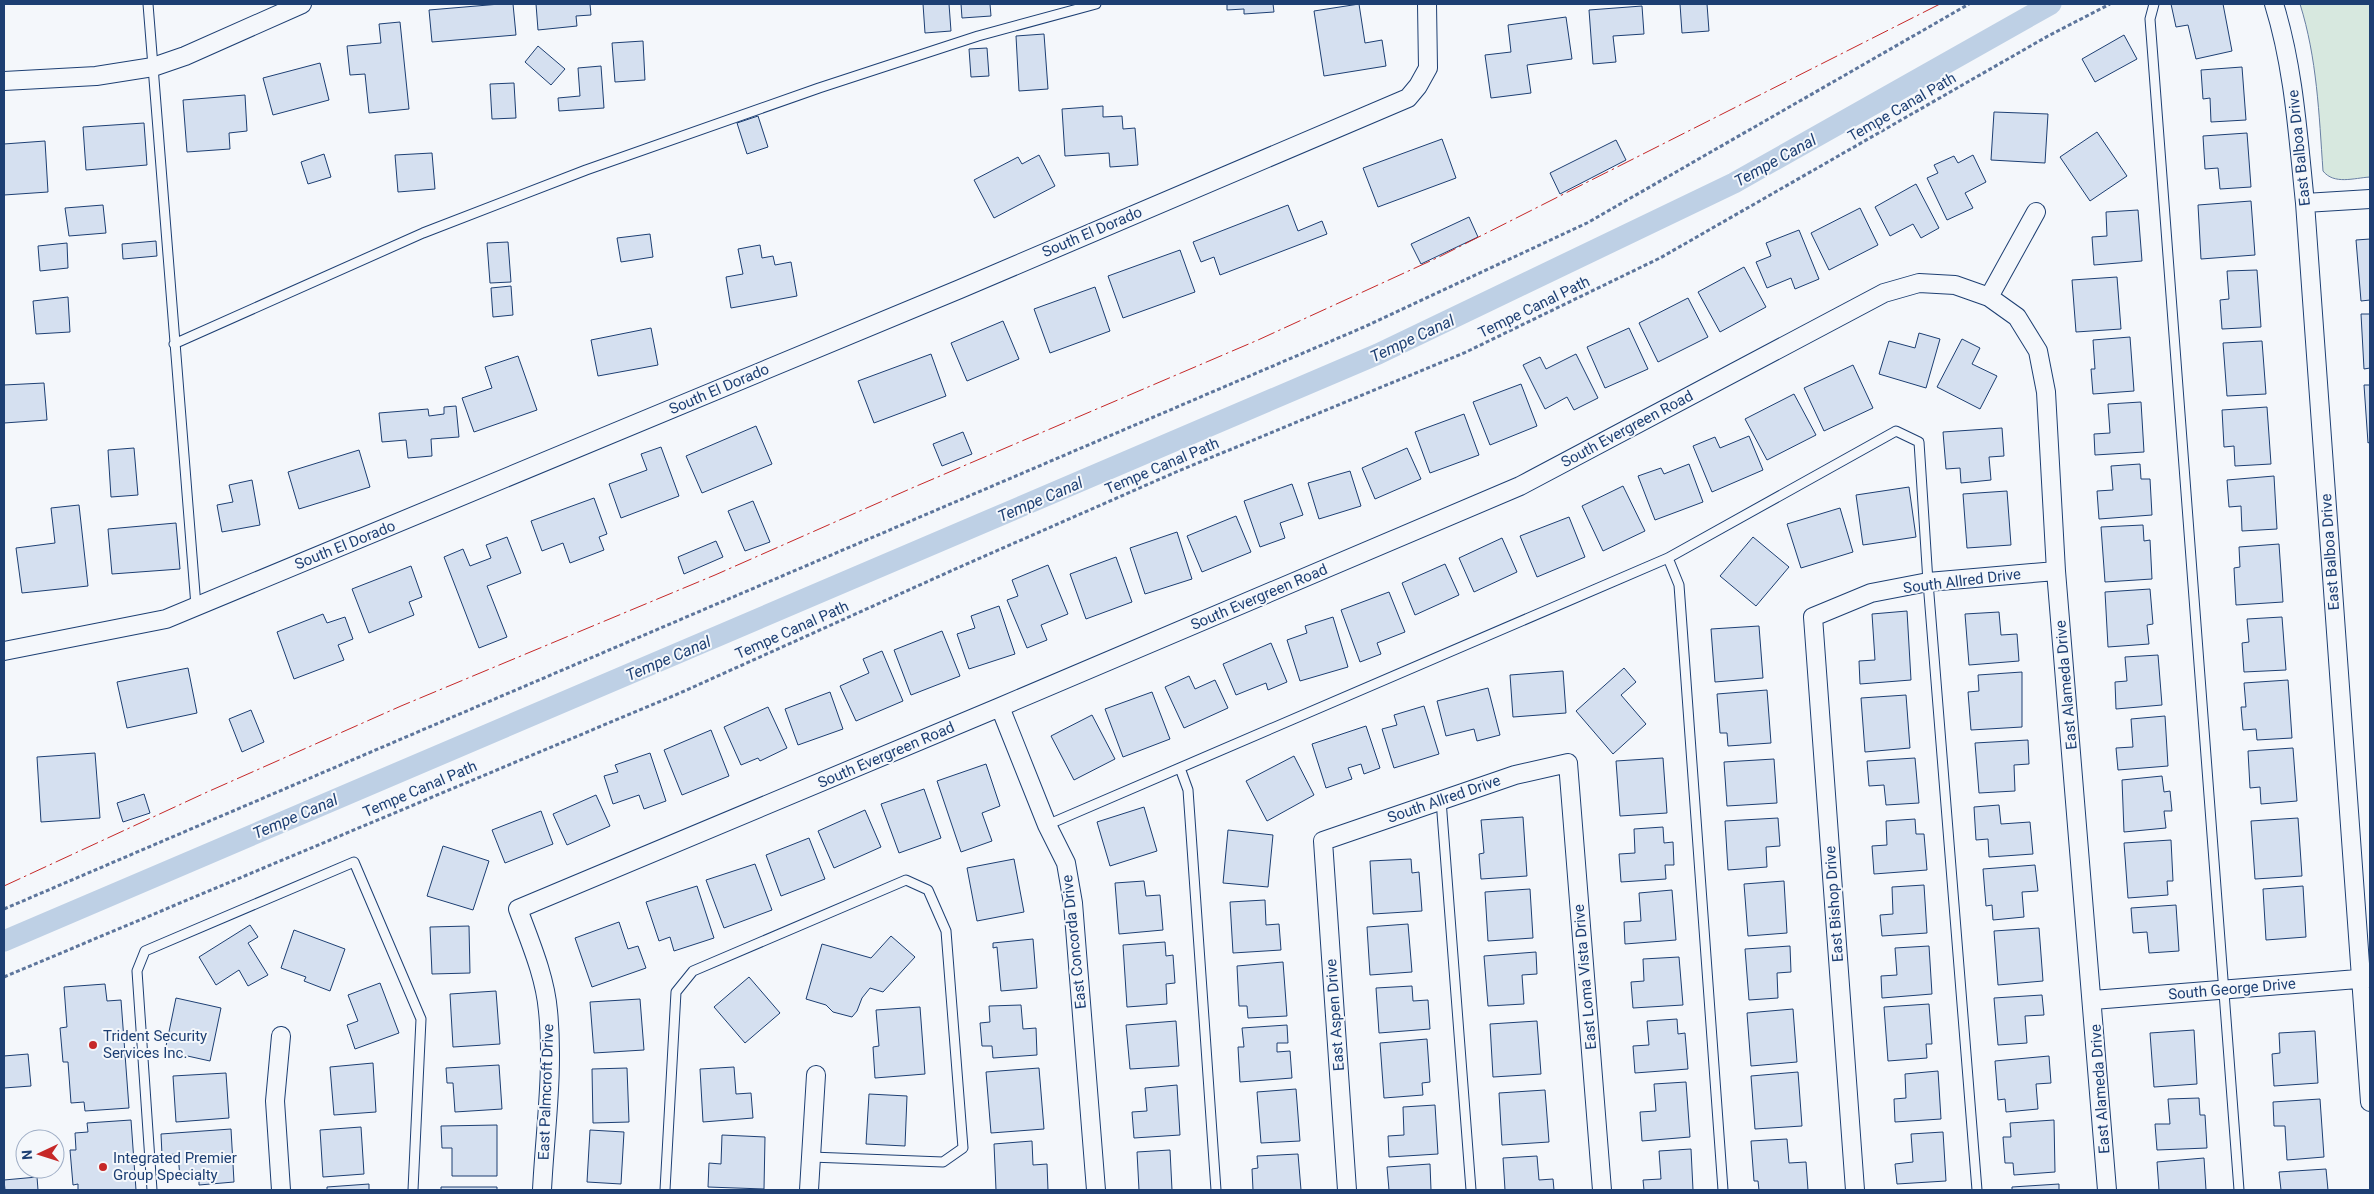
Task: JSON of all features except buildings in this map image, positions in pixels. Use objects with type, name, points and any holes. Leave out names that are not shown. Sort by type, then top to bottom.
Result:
[{"type":"street","points":[[4,81],[96,76],[153,67],[185,56],[302,4]]},
{"type":"street","name":"South El Dorado","points":[[4,651],[166,619],[960,289],[1408,98],[1418,86],[1428,68],[1427,4]]},
{"type":"street","name":"East Balboa Drive","points":[[2274,4],[2280,22],[2292,84],[2305,203],[2366,979],[2370,1102]]},
{"type":"street","points":[[2305,203],[2370,198]]},
{"type":"street","points":[[1989,297],[2036,212]]},
{"type":"street","name":"South Evergreen Road","points":[[518,909],[1520,486],[1884,292],[1919,283],[1955,285],[1989,297]]},
{"type":"street","name":"East Alameda Drive","points":[[1989,297],[2017,317],[2038,351],[2046,392],[2056,571],[2093,1000],[2107,1190]]},
{"type":"street","name":"South Allred Drive","points":[[1813,617],[1871,593],[1928,582],[2056,571]]},
{"type":"street","name":"East Bishop Drive","points":[[1813,617],[1856,1190]]},
{"type":"street","name":"East Concorda Drive","points":[[1000,707],[1047,825],[1066,863],[1073,903],[1096,1190]]},
{"type":"street","name":"South Allred Drive","points":[[1323,841],[1515,775],[1568,763]]},
{"type":"street","name":"East Loma Vista Drive","points":[[1568,763],[1602,1190]]},
{"type":"street","name":"East Aspen Drive","points":[[1323,841],[1347,1190]]},
{"type":"street","name":"East Palmcroft Drive","points":[[518,909],[538,965],[548,1010],[550,1060],[542,1190]]},
{"type":"street","name":"South George Drive","points":[[2093,1000],[2366,979]]},
{"type":"street","points":[[280,1036],[275,1101],[281,1190]]},
{"type":"street","points":[[809,1190],[816,1075]]},
{"type":"lane","points":[[148,4],[196,606]]},
{"type":"lane","points":[[174,344],[423,233],[586,170],[819,88],[969,39],[1096,4]]},
{"type":"lane","points":[[2154,4],[2150,19],[2239,1190]]},
{"type":"lane","points":[[1047,825],[1668,558],[1896,431],[1919,442],[1928,582],[1977,1190]]},
{"type":"lane","points":[[1668,558],[1679,585],[1724,1190]]},
{"type":"lane","points":[[1180,768],[1188,790],[1216,1190]]},
{"type":"lane","points":[[1442,800],[1471,1190]]},
{"type":"lane","points":[[152,1190],[137,971],[145,951],[354,862],[421,1019],[413,1190]]},
{"type":"lane","points":[[665,1190],[676,992],[693,970],[906,880],[928,890],[946,931],[963,1148],[943,1162],[811,1157]]},
{"type":"path","points":[[4,909],[1364,328],[1587,223],[1969,4]]},
{"type":"path","name":"Tempe Canal Path","points":[[4,977],[680,694],[962,566],[1167,476],[1464,353],[1660,258],[2048,36],[2110,4]]},
{"type":"shaded area","points":[[2300,4],[2370,4],[2370,177],[2338,179],[2323,171],[2314,66]]},
{"type":"waterway","name":"Tempe Canal","points":[[4,941],[1378,354],[1734,183],[2051,4]]},
{"type":"power","points":[[4,886],[205,793],[401,706],[715,575],[912,488],[1258,340],[1439,257],[1940,4]]},
{"type":"place","name":"Trident Security Services Inc.","points":[[93,1045]]},
{"type":"place","name":"Integrated Premier Group Specialty","points":[[103,1167]]}]
